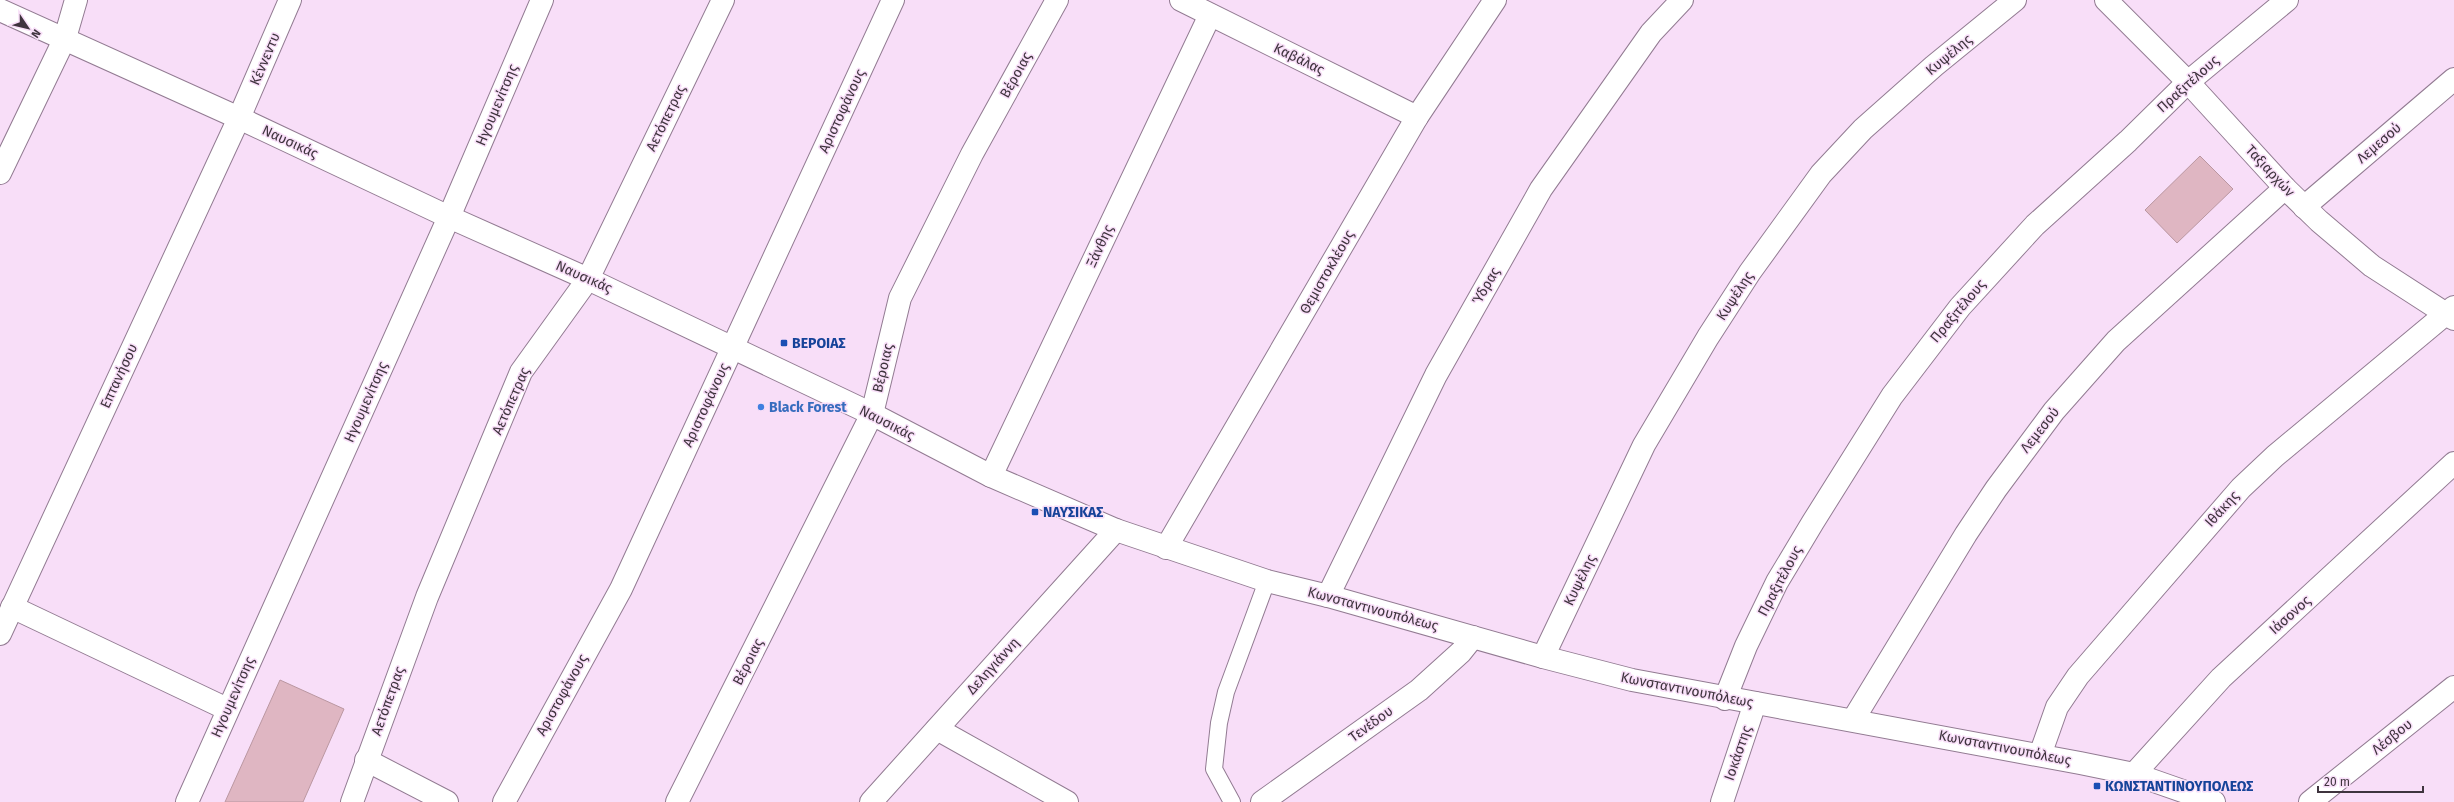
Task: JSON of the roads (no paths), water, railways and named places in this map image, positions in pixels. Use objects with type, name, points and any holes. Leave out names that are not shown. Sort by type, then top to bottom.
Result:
[{"type":"street","points":[[0,173],[65,38],[76,0]]},
{"type":"street","name":"Κέννεντυ","points":[[239,118],[290,0]]},
{"type":"street","name":"Ηγουμενίτσης","points":[[187,802],[449,217],[542,0]]},
{"type":"street","name":"Αετόπετρας","points":[[352,802],[366,760],[428,597],[522,372],[588,279],[723,0]]},
{"type":"street","name":"Αριστοφάνους","points":[[504,802],[621,589],[893,0]]},
{"type":"street","name":"Βέροιας","points":[[677,802],[872,414],[900,298],[972,154],[1057,0]]},
{"type":"street","name":"Καβάλας","points":[[1181,0],[1416,117]]},
{"type":"street","name":"Θεμιστοκλέους","points":[[1166,548],[1416,117],[1495,0]]},
{"type":"street","name":"Ύδρας","points":[[1328,596],[1436,375],[1541,189],[1651,33],[1682,0]]},
{"type":"street","name":"Κυψέλης","points":[[1543,657],[1644,445],[1712,331],[1750,272],[1821,174],[1863,129],[1934,66],[2015,0]]},
{"type":"street","name":"Ταξιαρχών","points":[[2106,0],[2188,82],[2304,207],[2372,266],[2451,314]]},
{"type":"street","name":"Πραξιτέλους","points":[[1725,699],[1746,646],[1777,582],[1855,454],[1922,354],[1965,301],[2035,225],[2128,141],[2188,82],[2287,0]]},
{"type":"street","name":"Ναυσικάς","points":[[0,10],[65,38],[449,217],[588,279],[872,414],[991,476],[1116,530],[1166,548]]},
{"type":"street","name":"Ξάνθης","points":[[991,476],[1210,15]]},
{"type":"street","name":"Λεμεσού","points":[[2304,207],[2454,79]]},
{"type":"street","name":"Επτανήσου","points":[[0,634],[239,118]]},
{"type":"street","name":"Λεμεσού","points":[[1853,720],[1970,527],[2022,453],[2058,406],[2095,363],[2125,333],[2285,188]]},
{"type":"street","name":"Ιθάκης","points":[[2040,755],[2057,707],[2078,676],[2241,488],[2274,456],[2451,314]]},
{"type":"street","name":"Ιάσονος","points":[[2134,774],[2221,678],[2454,463]]},
{"type":"street","name":"Δεληγιάννη","points":[[870,802],[1116,530]]},
{"type":"street","name":"Κωνσταντινουπόλεως","points":[[1166,548],[1267,581],[1328,596],[1543,657],[1632,680],[1725,699],[1853,720],[2134,774],[2214,802]]},
{"type":"street","points":[[12,607],[228,709]]},
{"type":"street","name":"Τενέδου","points":[[1262,802],[1419,690],[1461,652],[1473,637]]},
{"type":"street","name":"Λέσβου","points":[[2310,802],[2454,687]]},
{"type":"street","name":"Ιοκάστης","points":[[1722,802],[1755,703]]},
{"type":"street","points":[[937,729],[1067,802]]},
{"type":"street","points":[[366,760],[446,802]]},
{"type":"lane","points":[[1232,802],[1214,769],[1219,723],[1226,692],[1267,581]]},
{"type":"place","name":"ΒΕΡΟΙΑΣ","points":[[784,343]]},
{"type":"place","name":"Black Forest","points":[[761,407]]},
{"type":"place","name":"ΝΑΥΣΙΚΑΣ","points":[[1035,512]]},
{"type":"place","name":"ΚΩΝΣΤΑΝΤΙΝΟΥΠΟΛΕΩΣ","points":[[2097,786]]}]
